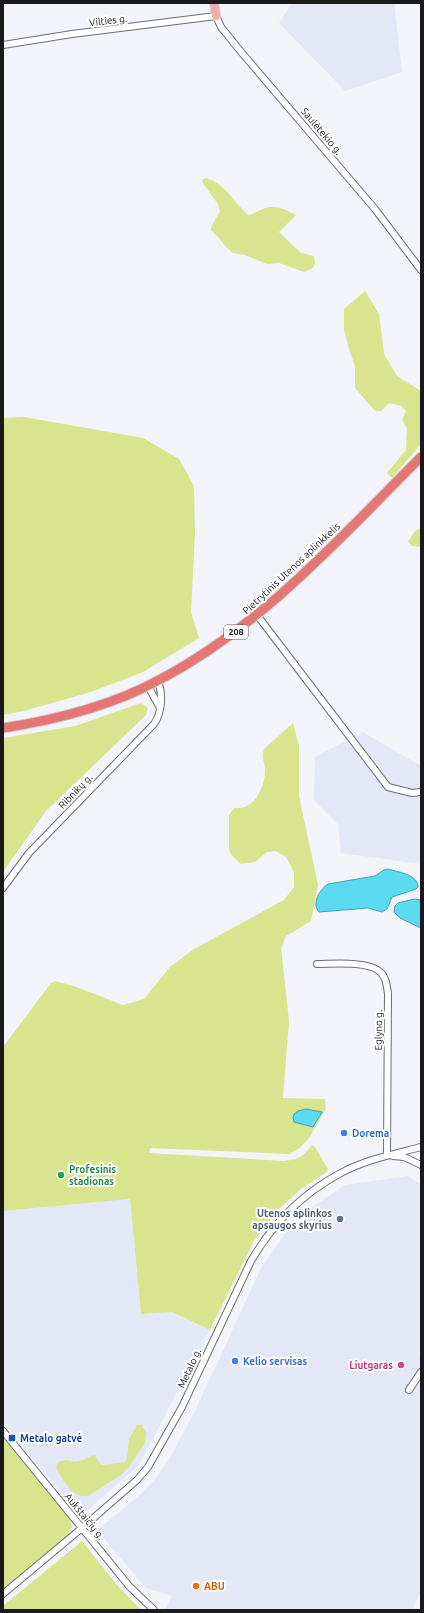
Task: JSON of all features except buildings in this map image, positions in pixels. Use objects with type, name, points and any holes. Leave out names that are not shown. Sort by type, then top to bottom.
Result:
[{"type":"highway","name":"Pietrytinis Utenos aplinkkelis","points":[[3,728],[66,715],[122,697],[158,681],[208,652],[257,615],[321,556],[421,457]]},
{"type":"main road","name":"Saulėtekio g.","points":[[214,3],[216,16]]},
{"type":"street","name":"Vilties g.","points":[[3,45],[72,34],[216,16]]},
{"type":"street","name":"Saulėtekio g.","points":[[216,16],[222,27],[242,53],[375,209],[421,270]]},
{"type":"street","points":[[257,615],[388,787],[412,793],[421,792]]},
{"type":"street","points":[[158,681],[161,688],[160,708]]},
{"type":"street","points":[[148,686],[160,708]]},
{"type":"street","name":"Ribnikų g.","points":[[3,888],[29,853],[52,828],[154,724],[158,719],[160,708]]},
{"type":"street","name":"Eglyno g.","points":[[317,964],[369,966],[380,971],[386,981],[388,994],[387,1155]]},
{"type":"street","name":"Metalo g.","points":[[3,1594],[137,1480],[156,1454],[182,1408],[251,1261],[272,1230],[312,1191],[339,1174],[387,1155],[421,1147]]},
{"type":"street","points":[[387,1155],[404,1157],[421,1165]]},
{"type":"street","points":[[409,1390],[421,1372]]},
{"type":"street","name":"Aukštaičių g.","points":[[3,1431],[129,1586],[154,1610]]},
{"type":"shaded area","points":[[292,3],[394,3],[402,72],[345,91],[279,23]]},
{"type":"shaded area","points":[[363,732],[421,766],[421,864],[341,853],[338,824],[314,800],[315,757]]},
{"type":"shaded area","points":[[408,1176],[421,1185],[421,1347],[419,1355],[421,1357],[421,1591],[412,1610],[165,1610],[172,1596],[146,1588],[97,1530],[141,1494],[156,1478],[171,1456],[194,1413],[262,1266],[285,1234],[314,1206],[345,1185]]},
{"type":"shaded area","points":[[130,1199],[141,1314],[171,1312],[210,1330],[139,1465],[81,1516],[3,1423],[3,1211]]},
{"type":"green space","points":[[207,178],[225,189],[248,215],[263,209],[276,207],[296,215],[279,232],[301,253],[314,256],[315,263],[313,268],[304,272],[279,263],[267,264],[245,255],[233,253],[211,230],[212,225],[220,211],[218,204],[202,182],[203,179]]},
{"type":"green space","points":[[365,291],[379,314],[384,354],[397,376],[421,391],[421,444],[392,478],[387,473],[406,450],[407,428],[402,420],[406,411],[401,406],[389,403],[381,411],[375,411],[355,388],[355,366],[344,330],[344,309]]},
{"type":"green space","points":[[24,417],[143,438],[179,459],[194,486],[195,532],[191,612],[199,638],[143,672],[91,692],[24,711],[3,715],[3,418]]},
{"type":"green space","points":[[421,528],[421,547],[412,546],[408,541],[415,531]]},
{"type":"green space","points":[[141,703],[148,708],[146,715],[46,811],[3,872],[3,738],[75,726]]},
{"type":"green space","points":[[293,723],[299,746],[299,796],[318,885],[311,921],[286,936],[281,948],[289,1021],[283,1098],[325,1099],[326,1109],[309,1138],[300,1148],[289,1154],[150,1148],[149,1153],[284,1161],[300,1157],[312,1145],[315,1147],[328,1169],[327,1172],[301,1189],[279,1209],[254,1241],[210,1330],[172,1312],[141,1314],[130,1199],[3,1211],[3,1047],[51,983],[55,981],[74,986],[123,1005],[144,999],[170,967],[194,949],[284,900],[294,887],[294,872],[286,857],[275,851],[267,852],[255,862],[241,864],[232,856],[229,850],[229,815],[234,808],[247,806],[258,795],[263,784],[265,773],[263,756],[264,749]]},
{"type":"green space","points":[[137,1425],[142,1425],[146,1433],[145,1443],[129,1467],[121,1475],[88,1496],[77,1494],[69,1488],[56,1469],[57,1463],[65,1460],[76,1462],[95,1455],[100,1464],[103,1465],[125,1462],[127,1459],[129,1439]]},
{"type":"green space","points":[[3,1438],[70,1519],[72,1527],[68,1535],[3,1590]]},
{"type":"green space","points":[[82,1541],[118,1586],[141,1610],[3,1610],[3,1606]]},
{"type":"water","points":[[388,869],[411,876],[415,879],[418,887],[392,897],[387,909],[382,912],[368,908],[319,912],[317,909],[316,901],[322,889],[328,884],[375,876]]},
{"type":"water","points":[[414,899],[421,900],[421,928],[400,918],[394,912],[395,906],[398,903]]},
{"type":"water","points":[[306,1109],[322,1112],[313,1127],[294,1122],[294,1114],[298,1111]]},
{"type":"place","name":"Dorema","points":[[344,1133]]},
{"type":"place","name":"Profesinis stadionas","points":[[61,1175]]},
{"type":"place","name":"Utenos aplinkos apsaugos skyrius","points":[[340,1219]]},
{"type":"place","name":"Kelio servisas","points":[[235,1361]]},
{"type":"place","name":"Liutgaras","points":[[401,1365]]},
{"type":"place","name":"Metalo gatvė","points":[[12,1438]]},
{"type":"place","name":"ABU","points":[[196,1586]]}]
